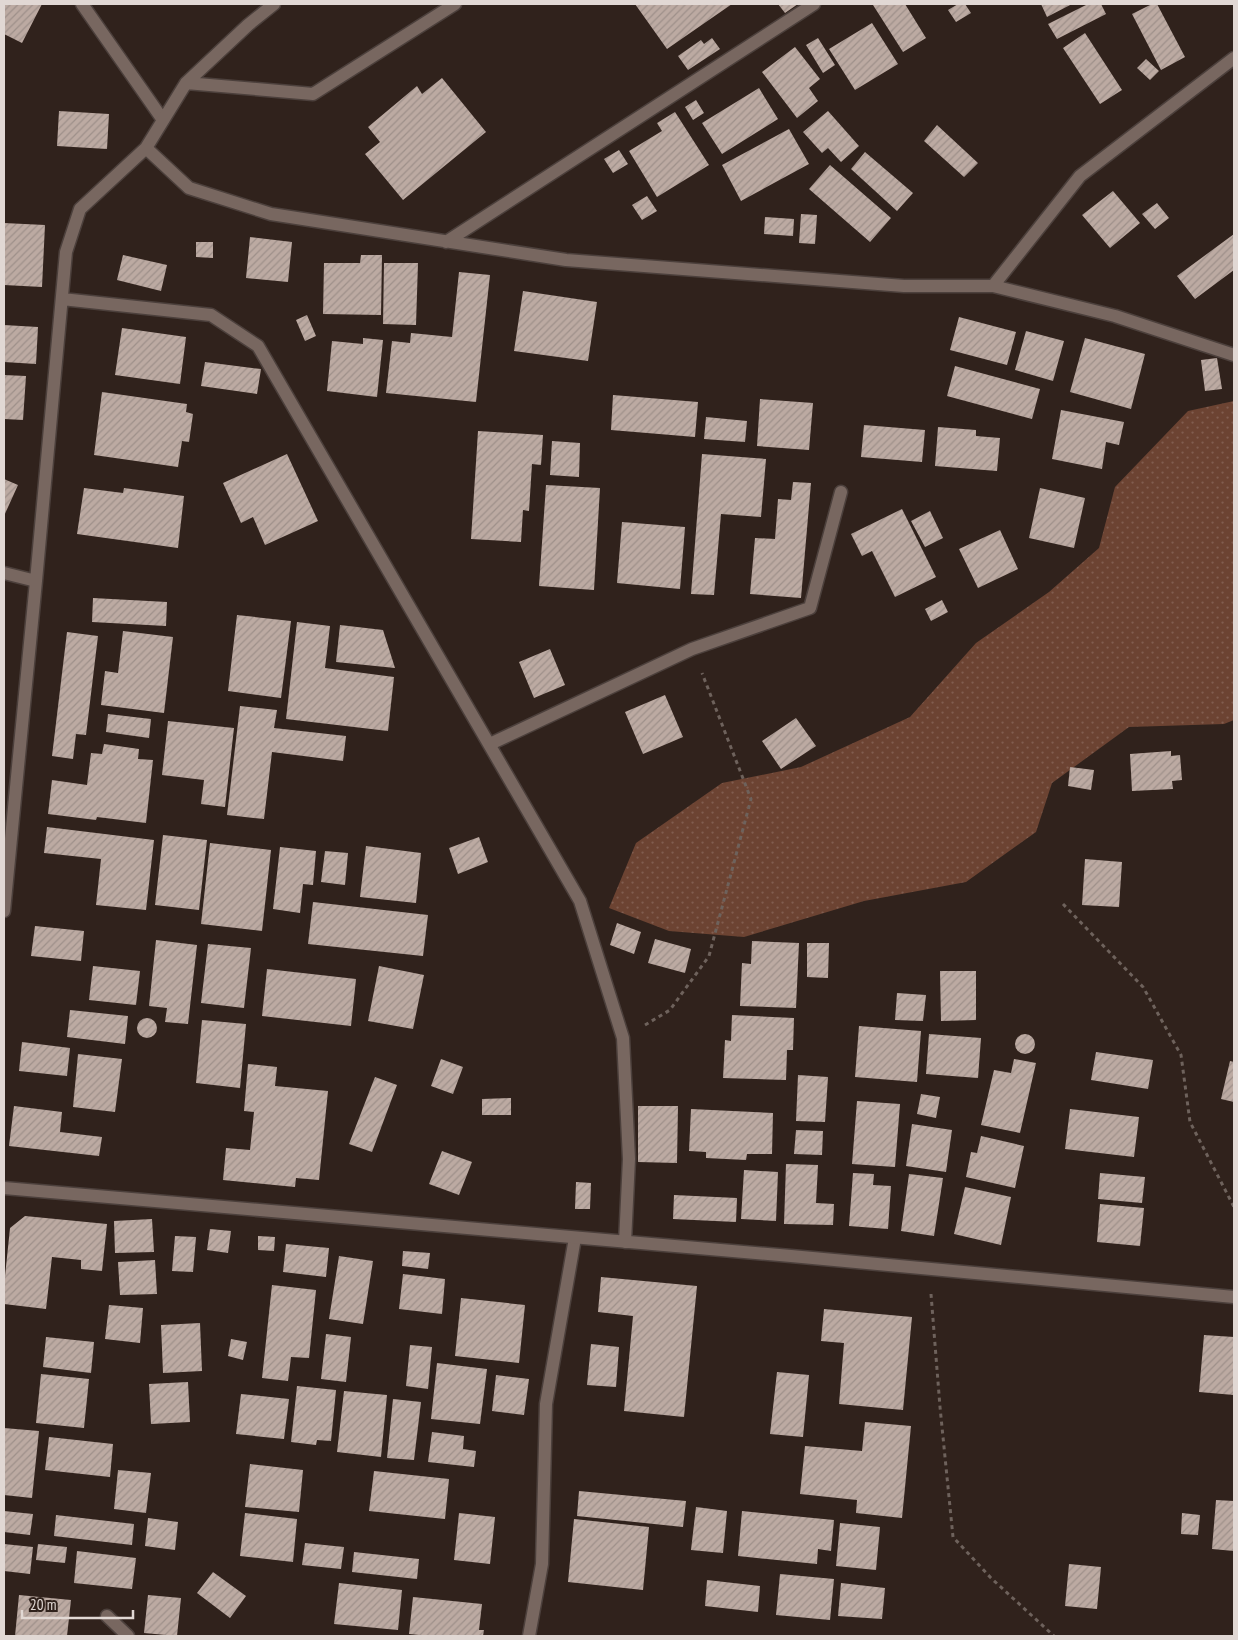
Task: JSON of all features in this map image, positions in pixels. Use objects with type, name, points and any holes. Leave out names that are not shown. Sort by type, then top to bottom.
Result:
[{"type":"street","points":[[82,4],[163,120]]},
{"type":"street","points":[[4,911],[66,252],[80,209],[146,148],[186,83],[248,25],[274,4]]},
{"type":"street","points":[[186,83],[313,94],[455,4]]},
{"type":"street","points":[[446,242],[814,4]]},
{"type":"street","points":[[993,286],[1080,176],[1234,58]]},
{"type":"street","points":[[146,148],[189,188],[271,214],[566,260],[904,286],[993,286],[1115,316],[1234,355]]},
{"type":"street","points":[[62,299],[211,315],[258,346],[580,902],[623,1038],[629,1159],[625,1242]]},
{"type":"street","points":[[490,744],[692,648],[810,608],[841,492]]},
{"type":"street","points":[[4,573],[36,580]]},
{"type":"street","points":[[4,1188],[930,1269],[1234,1298]]},
{"type":"street","points":[[529,1636],[542,1564],[546,1404],[576,1238]]},
{"type":"street","points":[[107,1616],[128,1636]]},
{"type":"path","points":[[623,1038],[670,1010],[709,956],[751,799],[692,648]]},
{"type":"path","points":[[1063,904],[1143,987],[1181,1055],[1190,1122],[1234,1207]]},
{"type":"path","points":[[930,1269],[940,1407],[953,1537],[991,1578],[1054,1636]]},
{"type":"shaded area","points":[[1234,401],[1234,720],[1224,724],[1129,727],[1052,783],[1036,832],[966,882],[864,901],[744,937],[669,931],[609,908],[636,843],[722,783],[801,767],[910,717],[976,643],[1049,592],[1099,548],[1115,487],[1188,411]]},
{"type":"building","points":[[4,4],[42,4],[22,43],[4,34]]},
{"type":"building","points":[[635,4],[732,4],[667,49]]},
{"type":"building","points":[[778,4],[798,4],[785,13]]},
{"type":"building","points":[[905,4],[926,38],[903,52],[873,5]]},
{"type":"building","points":[[958,4],[965,4],[971,13],[956,22],[948,10]]},
{"type":"building","points":[[1041,4],[1072,4],[1047,17]]},
{"type":"building","points":[[1088,4],[1101,4],[1106,14],[1057,39],[1048,24]]},
{"type":"building","points":[[1152,4],[1157,4],[1185,57],[1161,70],[1132,14]]},
{"type":"building","points":[[872,23],[898,64],[855,90],[829,49]]},
{"type":"building","points":[[1085,33],[1122,90],[1100,104],[1063,48]]},
{"type":"building","points":[[712,38],[720,49],[688,70],[678,56],[701,40],[704,44]]},
{"type":"building","points":[[818,38],[835,65],[823,73],[806,45]]},
{"type":"building","points":[[795,47],[820,79],[809,88],[818,101],[797,118],[762,72]]},
{"type":"building","points":[[1146,59],[1159,71],[1150,80],[1137,68]]},
{"type":"building","points":[[442,78],[486,132],[403,200],[365,154],[380,142],[368,127],[417,86],[422,94]]},
{"type":"building","points":[[759,88],[778,119],[722,154],[702,123]]},
{"type":"building","points":[[696,100],[704,113],[693,120],[685,107]]},
{"type":"building","points":[[59,111],[109,114],[107,149],[57,146]]},
{"type":"building","points":[[828,111],[859,146],[841,162],[828,148],[822,153],[803,132]]},
{"type":"building","points":[[675,112],[709,165],[657,197],[629,151],[662,131],[657,123]]},
{"type":"building","points":[[937,125],[978,163],[964,177],[924,141]]},
{"type":"building","points":[[789,129],[809,164],[741,201],[722,165]]},
{"type":"building","points":[[619,150],[628,164],[613,173],[604,159]]},
{"type":"building","points":[[865,152],[913,193],[897,211],[851,169]]},
{"type":"building","points":[[830,165],[891,218],[870,242],[809,189]]},
{"type":"building","points":[[1113,191],[1140,223],[1110,248],[1082,215]]},
{"type":"building","points":[[647,196],[657,211],[642,220],[632,205]]},
{"type":"building","points":[[1157,203],[1169,218],[1155,229],[1142,214]]},
{"type":"building","points":[[801,214],[817,215],[815,244],[799,243]]},
{"type":"building","points":[[765,217],[794,219],[793,236],[764,234]]},
{"type":"building","points":[[4,223],[45,225],[42,287],[4,285]]},
{"type":"building","points":[[1234,234],[1234,270],[1195,299],[1177,276]]},
{"type":"building","points":[[250,237],[292,242],[288,282],[246,278]]},
{"type":"building","points":[[196,242],[213,242],[213,258],[196,257]]},
{"type":"building","points":[[123,255],[167,265],[161,291],[117,280]]},
{"type":"building","points":[[361,255],[382,255],[381,315],[323,314],[324,263],[360,263]]},
{"type":"building","points":[[384,263],[418,263],[416,325],[383,324]]},
{"type":"building","points":[[459,272],[490,275],[476,402],[386,393],[392,341],[410,343],[411,333],[452,337]]},
{"type":"building","points":[[523,291],[597,302],[588,361],[514,351]]},
{"type":"building","points":[[307,315],[316,336],[305,341],[296,320]]},
{"type":"building","points":[[959,317],[1016,332],[1007,365],[950,350]]},
{"type":"building","points":[[4,325],[38,327],[36,364],[4,362]]},
{"type":"building","points":[[122,328],[186,337],[180,384],[115,375]]},
{"type":"building","points":[[1026,331],[1064,341],[1053,381],[1015,370]]},
{"type":"building","points":[[363,338],[383,340],[377,397],[327,391],[332,341],[363,344]]},
{"type":"building","points":[[1085,338],[1145,354],[1131,409],[1070,392]]},
{"type":"building","points":[[1217,358],[1222,389],[1205,391],[1201,360]]},
{"type":"building","points":[[205,362],[261,369],[257,394],[201,386]]},
{"type":"building","points":[[955,366],[1040,389],[1032,419],[947,396]]},
{"type":"building","points":[[4,375],[26,376],[23,420],[4,419]]},
{"type":"building","points":[[102,392],[187,404],[186,412],[193,414],[189,442],[182,441],[178,467],[94,455]]},
{"type":"building","points":[[613,395],[698,402],[695,437],[611,430]]},
{"type":"building","points":[[760,399],[813,403],[809,450],[757,446]]},
{"type":"building","points":[[1061,410],[1124,422],[1119,445],[1106,442],[1102,469],[1052,459]]},
{"type":"building","points":[[706,417],[747,421],[745,442],[704,439]]},
{"type":"building","points":[[864,425],[925,430],[922,462],[861,457]]},
{"type":"building","points":[[938,427],[976,430],[976,436],[1000,438],[997,471],[935,466]]},
{"type":"building","points":[[478,431],[543,435],[541,465],[532,464],[529,511],[523,510],[521,542],[471,539]]},
{"type":"building","points":[[552,441],[580,443],[579,477],[550,475]]},
{"type":"building","points":[[287,454],[318,521],[265,545],[253,517],[241,523],[223,483]]},
{"type":"building","points":[[702,454],[766,459],[761,517],[721,514],[714,595],[691,594]]},
{"type":"building","points":[[4,479],[18,485],[4,516]]},
{"type":"building","points":[[793,482],[811,483],[801,598],[750,594],[755,538],[775,539],[778,499],[791,500]]},
{"type":"building","points":[[546,485],[600,488],[594,590],[539,586]]},
{"type":"building","points":[[84,488],[123,493],[124,488],[184,496],[178,548],[77,534]]},
{"type":"building","points":[[1040,488],[1085,498],[1074,548],[1029,538]]},
{"type":"building","points":[[902,509],[936,577],[895,597],[872,551],[862,556],[851,534]]},
{"type":"building","points":[[930,511],[943,538],[925,547],[911,521]]},
{"type":"building","points":[[622,522],[685,527],[680,589],[617,583]]},
{"type":"building","points":[[1000,530],[1018,569],[978,588],[959,549]]},
{"type":"building","points":[[93,598],[167,602],[166,626],[92,622]]},
{"type":"building","points":[[942,600],[948,612],[931,621],[925,609]]},
{"type":"building","points":[[237,615],[291,621],[281,698],[228,691]]},
{"type":"building","points":[[297,622],[330,626],[325,668],[394,677],[388,731],[286,719]]},
{"type":"building","points":[[340,625],[383,630],[395,668],[336,662]]},
{"type":"building","points":[[123,631],[173,637],[164,713],[101,705],[105,671],[118,673]]},
{"type":"building","points":[[67,632],[98,636],[86,735],[76,734],[73,759],[52,756]]},
{"type":"building","points":[[550,649],[565,685],[534,698],[519,662]]},
{"type":"building","points":[[665,695],[683,737],[643,754],[625,712]]},
{"type":"building","points":[[240,706],[277,710],[274,728],[346,736],[343,761],[272,752],[264,819],[227,815]]},
{"type":"building","points":[[108,714],[151,719],[149,738],[106,732]]},
{"type":"building","points":[[796,718],[816,746],[781,769],[762,741]]},
{"type":"building","points":[[168,721],[234,728],[225,807],[201,804],[204,780],[162,775]]},
{"type":"building","points":[[104,744],[139,749],[138,759],[153,760],[146,823],[97,817],[96,820],[48,814],[52,780],[87,785],[91,753],[102,754]]},
{"type":"building","points":[[1171,751],[1171,756],[1180,755],[1182,780],[1172,781],[1173,789],[1132,791],[1130,754]]},
{"type":"building","points":[[1070,767],[1094,770],[1091,790],[1068,786]]},
{"type":"building","points":[[47,827],[154,840],[146,910],[96,905],[101,859],[44,853]]},
{"type":"building","points":[[163,835],[207,840],[199,910],[155,905]]},
{"type":"building","points":[[479,837],[488,862],[458,874],[449,848]]},
{"type":"building","points":[[210,843],[271,850],[262,931],[201,924]]},
{"type":"building","points":[[366,846],[421,853],[416,903],[360,897]]},
{"type":"building","points":[[280,847],[316,851],[313,885],[303,884],[300,913],[273,909]]},
{"type":"building","points":[[325,851],[348,853],[345,885],[321,882]]},
{"type":"building","points":[[1085,859],[1122,862],[1119,907],[1082,905]]},
{"type":"building","points":[[313,902],[428,915],[423,956],[308,944]]},
{"type":"building","points":[[617,923],[641,932],[634,954],[610,945]]},
{"type":"building","points":[[35,926],[84,931],[81,961],[31,956]]},
{"type":"building","points":[[655,939],[691,949],[685,973],[648,963]]},
{"type":"building","points":[[156,940],[197,945],[188,1024],[165,1022],[167,1008],[149,1006]]},
{"type":"building","points":[[752,941],[799,943],[796,1008],[740,1006],[742,963],[751,964]]},
{"type":"building","points":[[807,943],[829,943],[828,978],[807,977]]},
{"type":"building","points":[[208,944],[251,948],[244,1008],[201,1003]]},
{"type":"building","points":[[93,966],[140,971],[136,1005],[89,1000]]},
{"type":"building","points":[[379,966],[424,975],[413,1029],[368,1021]]},
{"type":"building","points":[[267,969],[356,979],[351,1026],[262,1016]]},
{"type":"building","points":[[940,971],[976,971],[976,1020],[941,1021]]},
{"type":"building","points":[[897,993],[926,995],[923,1021],[895,1020]]},
{"type":"building","points":[[70,1010],[128,1016],[125,1044],[67,1037]]},
{"type":"building","points":[[732,1015],[794,1018],[793,1050],[787,1050],[786,1080],[723,1078],[725,1040],[731,1041]]},
{"type":"building","points":[[147,1018],[154,1021],[157,1028],[154,1035],[147,1038],[140,1035],[137,1028],[140,1021]]},
{"type":"building","points":[[202,1020],[246,1024],[240,1088],[196,1083]]},
{"type":"building","points":[[859,1026],[921,1031],[917,1082],[855,1077]]},
{"type":"building","points":[[929,1034],[981,1038],[978,1078],[926,1074]]},
{"type":"building","points":[[1025,1034],[1032,1037],[1035,1044],[1032,1051],[1025,1054],[1018,1051],[1015,1044],[1018,1037]]},
{"type":"building","points":[[22,1042],[70,1048],[67,1076],[19,1071]]},
{"type":"building","points":[[1096,1052],[1153,1060],[1148,1089],[1091,1080]]},
{"type":"building","points":[[78,1054],[122,1059],[115,1112],[73,1107]]},
{"type":"building","points":[[441,1059],[463,1067],[453,1094],[431,1086]]},
{"type":"building","points":[[1014,1059],[1036,1063],[1020,1133],[981,1125],[994,1070],[1011,1073]]},
{"type":"building","points":[[1230,1061],[1234,1062],[1234,1102],[1221,1099]]},
{"type":"building","points":[[248,1064],[277,1067],[275,1086],[328,1091],[319,1180],[296,1178],[295,1187],[223,1180],[226,1148],[250,1150],[254,1112],[244,1111]]},
{"type":"building","points":[[798,1075],[828,1077],[825,1122],[796,1121]]},
{"type":"building","points":[[375,1077],[397,1085],[372,1152],[349,1144]]},
{"type":"building","points":[[921,1094],[940,1097],[936,1118],[917,1114]]},
{"type":"building","points":[[511,1098],[511,1115],[482,1115],[482,1099]]},
{"type":"building","points":[[857,1101],[900,1104],[895,1167],[852,1164]]},
{"type":"building","points":[[14,1106],[62,1112],[60,1132],[102,1137],[99,1156],[9,1146]]},
{"type":"building","points":[[638,1106],[678,1106],[677,1163],[638,1162]]},
{"type":"building","points":[[691,1109],[773,1113],[772,1154],[747,1154],[746,1160],[706,1158],[706,1152],[689,1151]]},
{"type":"building","points":[[1070,1109],[1139,1117],[1134,1157],[1065,1149]]},
{"type":"building","points":[[912,1124],[952,1130],[946,1172],[906,1166]]},
{"type":"building","points":[[796,1130],[823,1131],[822,1155],[794,1154]]},
{"type":"building","points":[[981,1136],[1024,1146],[1015,1188],[966,1177],[971,1152],[977,1153]]},
{"type":"building","points":[[442,1151],[472,1162],[459,1195],[429,1184]]},
{"type":"building","points":[[786,1164],[818,1165],[816,1203],[834,1204],[833,1225],[784,1224]]},
{"type":"building","points":[[744,1170],[778,1172],[776,1221],[741,1219]]},
{"type":"building","points":[[853,1173],[874,1174],[873,1185],[891,1186],[888,1229],[849,1226]]},
{"type":"building","points":[[1100,1173],[1145,1177],[1142,1203],[1098,1199]]},
{"type":"building","points":[[909,1174],[943,1178],[934,1236],[901,1231]]},
{"type":"building","points":[[576,1182],[591,1183],[590,1209],[575,1209]]},
{"type":"building","points":[[965,1187],[1011,1197],[1001,1245],[954,1234]]},
{"type":"building","points":[[674,1195],[737,1198],[736,1222],[673,1219]]},
{"type":"building","points":[[1100,1204],[1144,1208],[1140,1246],[1097,1242]]},
{"type":"building","points":[[25,1216],[107,1224],[102,1271],[81,1269],[81,1260],[52,1257],[46,1309],[4,1304],[10,1228]]},
{"type":"building","points":[[152,1219],[154,1252],[115,1253],[114,1221]]},
{"type":"building","points":[[210,1229],[231,1231],[228,1253],[207,1250]]},
{"type":"building","points":[[175,1236],[196,1237],[193,1272],[172,1271]]},
{"type":"building","points":[[258,1236],[275,1237],[274,1251],[258,1250]]},
{"type":"building","points":[[286,1244],[329,1248],[326,1277],[283,1272]]},
{"type":"building","points":[[403,1251],[430,1253],[428,1269],[402,1266]]},
{"type":"building","points":[[339,1256],[373,1261],[363,1324],[329,1319]]},
{"type":"building","points":[[155,1260],[157,1294],[120,1295],[118,1262]]},
{"type":"building","points":[[403,1274],[445,1279],[442,1314],[399,1309]]},
{"type":"building","points":[[601,1277],[697,1286],[684,1417],[624,1411],[633,1316],[598,1312]]},
{"type":"building","points":[[272,1285],[316,1290],[309,1358],[291,1357],[288,1381],[262,1378]]},
{"type":"building","points":[[461,1298],[525,1305],[519,1363],[455,1356]]},
{"type":"building","points":[[109,1305],[143,1308],[140,1343],[105,1339]]},
{"type":"building","points":[[824,1309],[912,1317],[903,1410],[839,1404],[844,1343],[821,1341]]},
{"type":"building","points":[[200,1323],[202,1371],[163,1373],[161,1325]]},
{"type":"building","points":[[326,1334],[351,1337],[346,1382],[321,1379]]},
{"type":"building","points":[[1204,1335],[1234,1337],[1234,1395],[1199,1392]]},
{"type":"building","points":[[46,1337],[94,1342],[91,1373],[43,1367]]},
{"type":"building","points":[[231,1339],[247,1342],[243,1360],[228,1356]]},
{"type":"building","points":[[591,1344],[619,1347],[616,1387],[587,1385]]},
{"type":"building","points":[[410,1345],[432,1347],[428,1389],[406,1386]]},
{"type":"building","points":[[437,1363],[487,1369],[480,1424],[431,1419]]},
{"type":"building","points":[[777,1372],[809,1375],[803,1437],[770,1434]]},
{"type":"building","points":[[41,1374],[89,1379],[84,1428],[36,1423]]},
{"type":"building","points":[[496,1375],[529,1379],[524,1415],[492,1411]]},
{"type":"building","points":[[188,1382],[190,1422],[151,1424],[149,1384]]},
{"type":"building","points":[[297,1386],[336,1390],[331,1441],[317,1440],[316,1445],[291,1442]]},
{"type":"building","points":[[344,1391],[387,1395],[381,1457],[337,1452]]},
{"type":"building","points":[[241,1394],[289,1399],[284,1439],[236,1434]]},
{"type":"building","points":[[393,1399],[421,1402],[414,1460],[387,1458]]},
{"type":"building","points":[[865,1422],[911,1426],[902,1518],[856,1513],[857,1500],[800,1494],[805,1446],[862,1451]]},
{"type":"building","points":[[4,1428],[39,1431],[32,1498],[4,1495]]},
{"type":"building","points":[[432,1432],[464,1436],[463,1449],[476,1451],[474,1467],[428,1462]]},
{"type":"building","points":[[49,1437],[113,1444],[110,1477],[45,1470]]},
{"type":"building","points":[[250,1464],[303,1470],[299,1512],[245,1507]]},
{"type":"building","points":[[118,1470],[151,1473],[146,1513],[114,1509]]},
{"type":"building","points":[[374,1471],[449,1479],[445,1519],[369,1511]]},
{"type":"building","points":[[579,1491],[686,1501],[683,1527],[577,1516]]},
{"type":"building","points":[[1216,1500],[1234,1501],[1234,1551],[1212,1549]]},
{"type":"building","points":[[696,1507],[727,1511],[723,1553],[691,1550]]},
{"type":"building","points":[[4,1511],[33,1514],[30,1535],[4,1532]]},
{"type":"building","points":[[742,1511],[834,1520],[831,1551],[818,1549],[817,1564],[738,1556]]},
{"type":"building","points":[[245,1513],[297,1519],[293,1562],[240,1556]]},
{"type":"building","points":[[459,1513],[495,1517],[490,1564],[454,1560]]},
{"type":"building","points":[[1182,1513],[1200,1515],[1198,1535],[1181,1534]]},
{"type":"building","points":[[56,1515],[134,1524],[132,1545],[54,1536]]},
{"type":"building","points":[[148,1518],[178,1522],[175,1550],[145,1546]]},
{"type":"building","points":[[574,1519],[649,1527],[643,1590],[568,1582]]},
{"type":"building","points":[[840,1523],[880,1527],[876,1570],[836,1566]]},
{"type":"building","points":[[305,1543],[344,1547],[341,1569],[302,1565]]},
{"type":"building","points":[[4,1544],[33,1547],[30,1574],[4,1571]]},
{"type":"building","points":[[38,1544],[67,1547],[65,1563],[36,1560]]},
{"type":"building","points":[[77,1551],[136,1558],[132,1589],[74,1583]]},
{"type":"building","points":[[354,1552],[419,1559],[417,1579],[352,1572]]},
{"type":"building","points":[[1069,1564],[1101,1567],[1097,1609],[1065,1606]]},
{"type":"building","points":[[213,1572],[246,1596],[230,1618],[197,1593]]},
{"type":"building","points":[[780,1574],[834,1579],[830,1620],[776,1615]]},
{"type":"building","points":[[707,1580],[760,1586],[758,1612],[705,1606]]},
{"type":"building","points":[[339,1583],[402,1590],[398,1630],[334,1624]]},
{"type":"building","points":[[841,1583],[885,1588],[882,1619],[838,1616]]},
{"type":"building","points":[[19,1595],[71,1600],[67,1636],[15,1636]]},
{"type":"building","points":[[148,1595],[181,1598],[177,1636],[144,1633]]},
{"type":"building","points":[[413,1597],[482,1604],[479,1630],[484,1630],[483,1636],[409,1634]]}]
